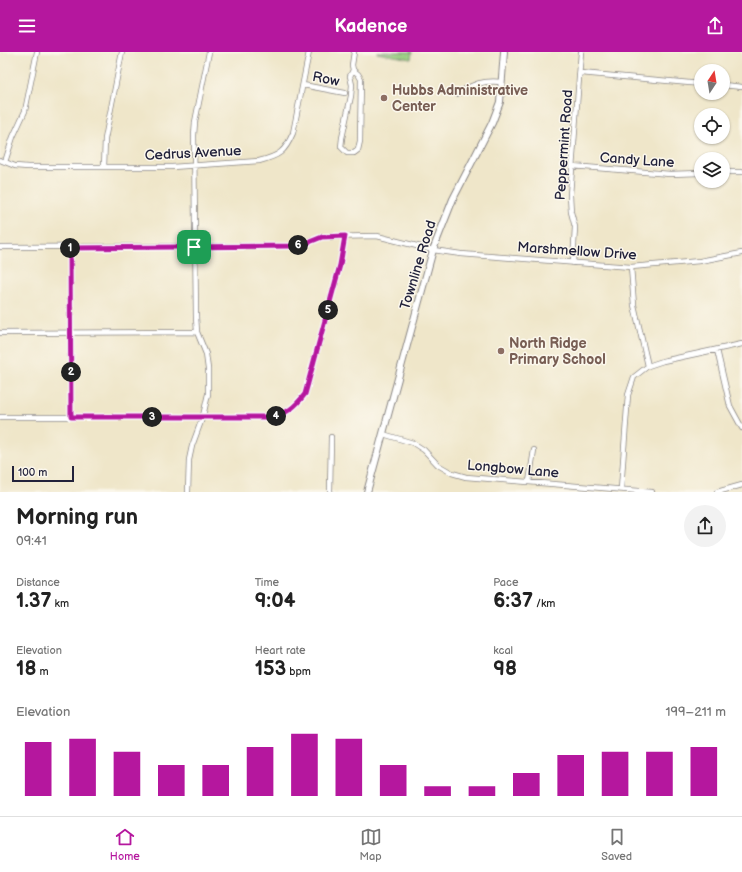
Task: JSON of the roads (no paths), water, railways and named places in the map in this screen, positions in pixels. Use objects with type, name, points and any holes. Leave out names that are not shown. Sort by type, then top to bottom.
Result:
[{"type":"main road","name":"Townline Road","points":[[367,492],[433,250],[453,199],[492,123],[500,102],[504,52]]},
{"type":"street","points":[[2,161],[25,111],[37,52]]},
{"type":"street","points":[[104,167],[105,139],[122,52]]},
{"type":"street","points":[[188,492],[189,460],[192,446],[204,416],[208,394],[208,368],[206,354],[197,332],[194,293],[194,165],[195,122],[209,52]]},
{"type":"street","name":"Cedrus Avenue","points":[[2,161],[15,166],[28,167],[172,167],[260,161],[271,158],[280,153],[288,145],[293,133],[309,52]]},
{"type":"street","points":[[353,70],[358,74],[360,79],[360,141],[358,150],[354,153],[347,153],[341,147],[351,96],[352,85],[350,76],[353,70],[352,64],[354,52]]},
{"type":"street","name":"Peppermint Road","points":[[574,263],[575,227],[571,212],[570,195],[576,108],[581,73],[581,52]]},
{"type":"street","points":[[581,73],[694,83]]},
{"type":"street","points":[[457,94],[477,83],[489,81],[502,82]]},
{"type":"street","name":"Row","points":[[302,85],[345,93]]},
{"type":"street","points":[[730,86],[742,87]]},
{"type":"street","name":"Candy Lane","points":[[572,166],[670,174],[694,173]]},
{"type":"street","points":[[730,172],[742,172]]},
{"type":"street","points":[[0,417],[271,417],[282,415],[298,404],[305,394],[340,265],[345,236]]},
{"type":"street","name":"Marshmellow Drive","points":[[0,247],[70,248],[292,246],[302,245],[322,237],[378,236],[433,250],[461,254],[632,268],[700,261],[742,253]]},
{"type":"street","points":[[70,248],[71,417]]},
{"type":"street","points":[[632,268],[634,305],[648,366]]},
{"type":"street","points":[[0,333],[197,332]]},
{"type":"street","points":[[621,489],[628,395],[634,377],[648,366],[663,361],[742,344]]},
{"type":"street","points":[[717,350],[730,406],[742,428]]},
{"type":"street","name":"Longbow Lane","points":[[383,434],[413,443],[424,450],[438,465],[452,473],[466,477],[652,492]]},
{"type":"street","points":[[330,492],[331,437]]},
{"type":"street","points":[[529,482],[534,450]]},
{"type":"street","points":[[717,492],[742,484]]},
{"type":"place","name":"Hubbs Administrative Center","points":[[384,98]]},
{"type":"place","name":"North Ridge Primary School","points":[[501,351]]}]
